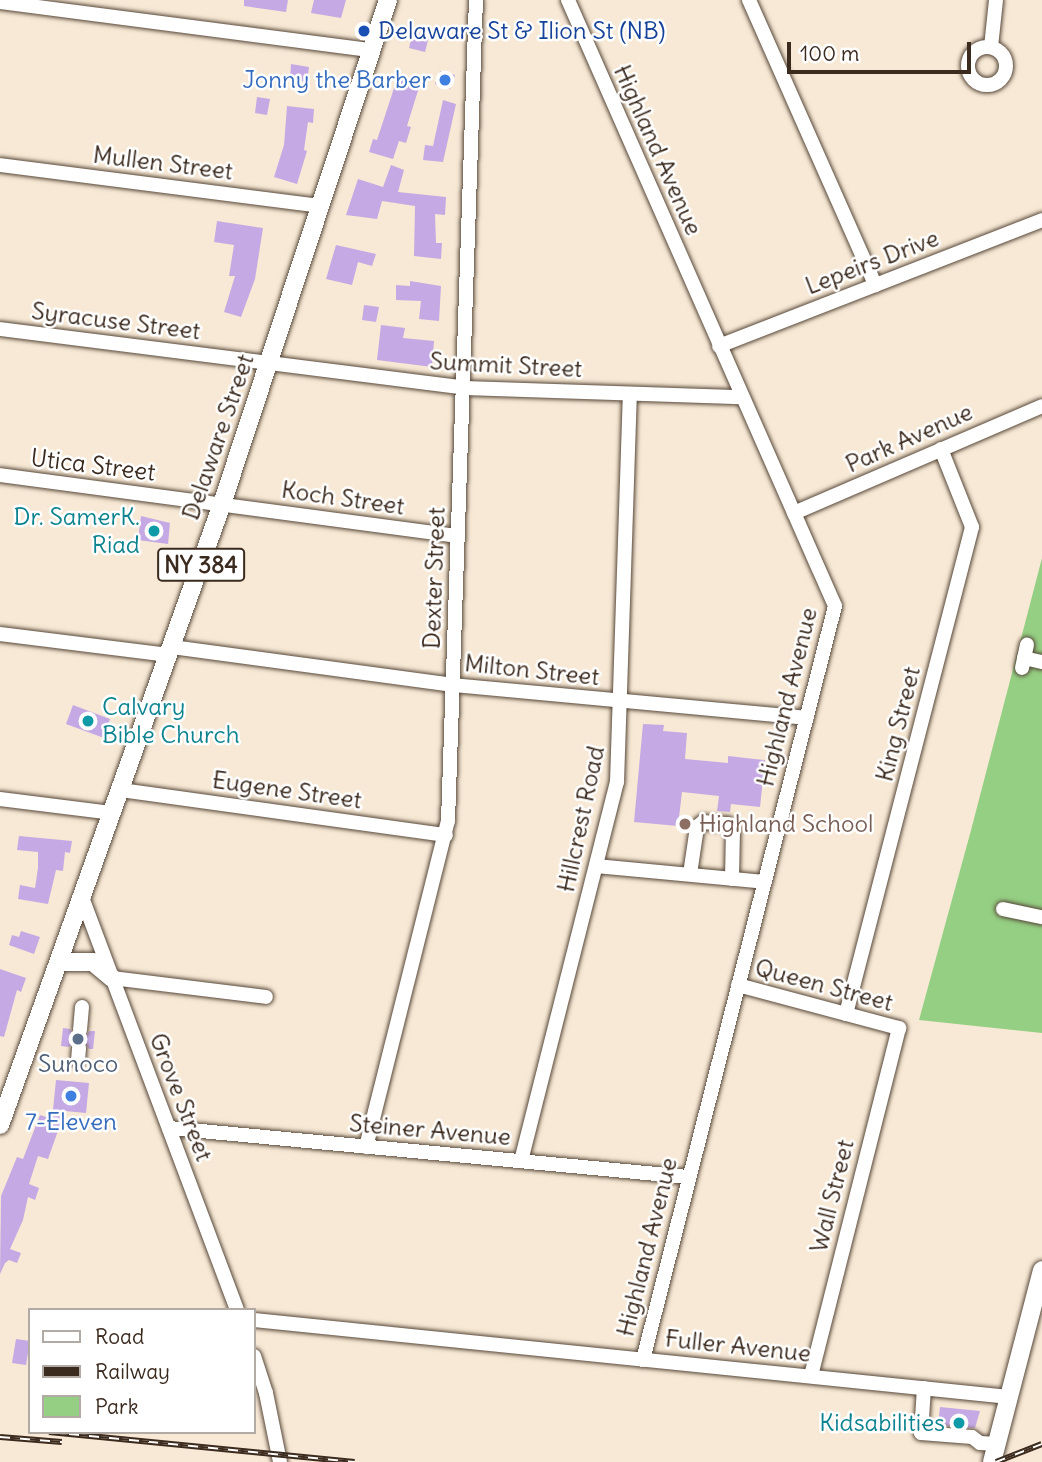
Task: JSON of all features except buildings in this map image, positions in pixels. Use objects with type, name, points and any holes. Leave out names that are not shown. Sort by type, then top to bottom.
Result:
[{"type":"main road","name":"Delaware Street","points":[[0,1125],[83,900],[222,504],[388,0]]},
{"type":"main road","points":[[60,962],[93,962],[112,978]]},
{"type":"main road","points":[[992,1462],[1039,1295],[1042,1270]]},
{"type":"street","name":"Dexter Street","points":[[366,1147],[446,835],[464,388],[475,0]]},
{"type":"street","name":"Highland Avenue","points":[[568,0],[835,606],[643,1360]]},
{"type":"street","points":[[749,0],[875,285]]},
{"type":"street","points":[[991,47],[996,0]]},
{"type":"street","points":[[0,2],[372,50]]},
{"type":"street","name":"Mullen Street","points":[[0,165],[320,206]]},
{"type":"street","name":"Lepeirs Drive","points":[[719,346],[1042,220]]},
{"type":"street","name":"Syracuse Street","points":[[0,329],[269,363]]},
{"type":"street","name":"Summit Street","points":[[269,363],[464,388],[742,397]]},
{"type":"street","name":"Hillcrest Road","points":[[521,1161],[617,782],[622,702],[630,394]]},
{"type":"street","name":"Park Avenue","points":[[794,513],[1042,406]]},
{"type":"street","name":"King Street","points":[[846,1014],[972,527],[941,449]]},
{"type":"street","name":"Utica Street","points":[[0,475],[222,504]]},
{"type":"street","name":"Koch Street","points":[[222,504],[457,537]]},
{"type":"street","name":"Milton Street","points":[[0,634],[171,651],[453,685],[806,718]]},
{"type":"street","points":[[1024,657],[1042,662]]},
{"type":"street","name":"Eugene Street","points":[[121,790],[446,835]]},
{"type":"street","points":[[0,799],[113,813]]},
{"type":"street","points":[[690,874],[697,827],[703,822],[728,824],[733,830],[732,878]]},
{"type":"street","points":[[596,866],[764,881]]},
{"type":"street","name":"Grove Street","points":[[83,900],[236,1308]]},
{"type":"street","points":[[1003,909],[1042,916]]},
{"type":"street","points":[[112,978],[266,997]]},
{"type":"street","name":"Queen Street","points":[[738,985],[899,1028]]},
{"type":"street","points":[[80,1030],[82,1007]]},
{"type":"street","name":"Wall Street","points":[[811,1376],[899,1028]]},
{"type":"street","name":"Steiner Avenue","points":[[169,1128],[688,1177]]},
{"type":"street","name":"Fuller Avenue","points":[[256,1320],[1009,1397]]},
{"type":"street","points":[[256,1362],[266,1393],[280,1462]]},
{"type":"street","points":[[924,1388],[921,1433],[972,1437],[979,1443],[997,1444]]},
{"type":"green space","points":[[1042,558],[1042,1033],[919,1020],[970,834]]},
{"type":"railway","points":[[69,1434],[355,1462]]},
{"type":"railway","points":[[0,1437],[62,1442]]},
{"type":"railway","points":[[996,1462],[1042,1444]]},
{"type":"place","name":"Delaware St & Ilion St (NB)","points":[[364,31]]},
{"type":"place","name":"Jonny the Barber","points":[[445,80]]},
{"type":"place","name":"Dr. SamerK. Riad","points":[[154,531]]},
{"type":"place","name":"Calvary Bible Church","points":[[88,721]]},
{"type":"place","name":"Highland School","points":[[685,824]]},
{"type":"place","name":"Sunoco","points":[[78,1039]]},
{"type":"place","name":"7-Eleven","points":[[71,1096]]},
{"type":"place","name":"Kidsabilities","points":[[959,1423]]}]
